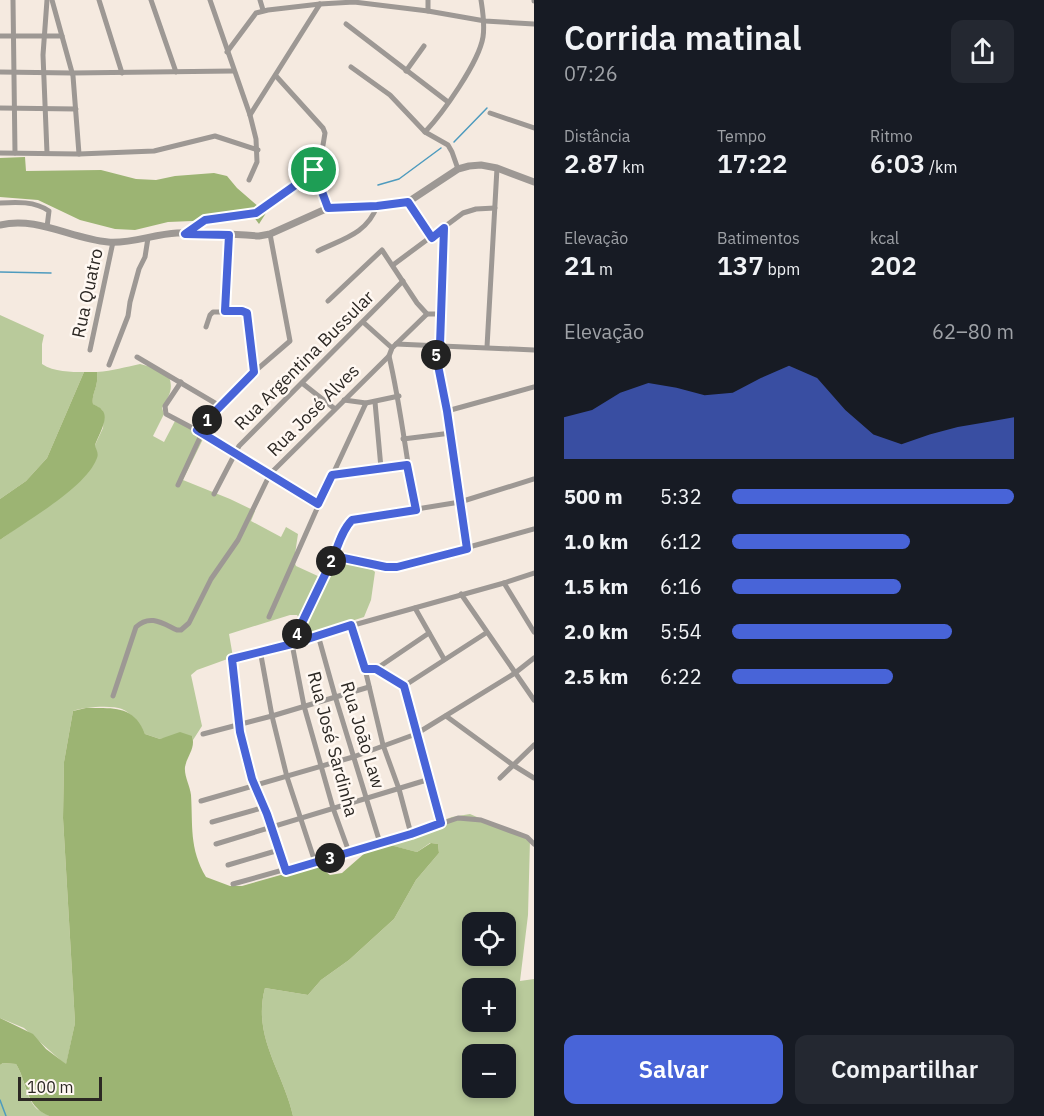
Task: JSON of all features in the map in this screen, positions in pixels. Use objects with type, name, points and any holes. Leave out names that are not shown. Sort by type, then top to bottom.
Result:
[{"type":"street","points":[[14,0],[15,153]]},
{"type":"street","points":[[47,0],[44,36],[47,153]]},
{"type":"street","points":[[52,0],[72,73],[79,153]]},
{"type":"street","points":[[99,0],[122,73]]},
{"type":"street","points":[[151,0],[176,72]]},
{"type":"street","points":[[210,0],[250,115],[258,150],[249,180]]},
{"type":"street","points":[[260,0],[263,10]]},
{"type":"street","points":[[428,0],[428,11]]},
{"type":"street","points":[[425,132],[448,102],[482,45],[485,21],[481,0]]},
{"type":"street","points":[[227,52],[252,16],[263,10],[320,4],[354,2],[485,21],[534,24]]},
{"type":"street","points":[[250,115],[320,4]]},
{"type":"street","points":[[346,24],[448,102]]},
{"type":"street","points":[[0,36],[62,36]]},
{"type":"street","points":[[406,71],[424,46]]},
{"type":"street","points":[[351,67],[390,95],[425,132],[447,145],[458,169]]},
{"type":"street","points":[[0,72],[233,71]]},
{"type":"street","points":[[185,234],[205,220],[256,213],[314,170],[323,145],[325,134],[323,128],[276,76]]},
{"type":"street","points":[[0,108],[76,109]]},
{"type":"street","points":[[490,113],[534,128]]},
{"type":"street","points":[[0,153],[159,150],[208,137],[221,137],[258,150]]},
{"type":"street","points":[[0,225],[23,223],[113,242],[185,234],[259,236],[270,234],[328,208],[408,202],[458,169],[481,165],[497,168],[534,182]]},
{"type":"street","points":[[487,347],[497,168]]},
{"type":"street","points":[[314,170],[328,208]]},
{"type":"street","points":[[408,202],[432,238]]},
{"type":"street","points":[[0,203],[33,204],[46,208],[49,211],[47,227]]},
{"type":"street","points":[[318,251],[369,224],[377,206]]},
{"type":"street","points":[[393,265],[463,213],[476,209],[495,208]]},
{"type":"street","points":[[444,228],[441,314],[437,345],[467,549]]},
{"type":"street","points":[[178,485],[200,431],[220,406],[254,372],[290,341],[270,234]]},
{"type":"street","points":[[225,311],[229,235]]},
{"type":"street","points":[[109,365],[128,316],[139,269],[145,257],[148,238]]},
{"type":"street","name":"Rua Quatro","points":[[90,350],[113,242]]},
{"type":"street","points":[[328,301],[380,251],[384,251],[417,303],[427,314],[441,314]]},
{"type":"street","name":"Rua Argentina Bussular","points":[[214,494],[234,452],[403,281]]},
{"type":"street","points":[[206,327],[211,314],[225,311],[247,313],[254,372]]},
{"type":"street","name":"Rua José Alves","points":[[113,696],[136,627],[151,619],[177,630],[189,623],[211,579],[238,540],[270,474],[389,356],[394,346],[427,314]]},
{"type":"street","points":[[363,322],[394,346],[437,345],[534,350]]},
{"type":"street","points":[[389,356],[399,396],[403,440],[416,510]]},
{"type":"street","points":[[137,357],[220,406]]},
{"type":"street","points":[[181,382],[165,406],[165,412],[318,504]]},
{"type":"street","points":[[302,383],[335,409]]},
{"type":"street","points":[[447,411],[534,387]]},
{"type":"street","points":[[344,400],[366,403],[399,396]]},
{"type":"street","points":[[375,402],[381,468]]},
{"type":"street","points":[[269,617],[318,504],[366,403]]},
{"type":"street","points":[[403,440],[450,433]]},
{"type":"street","points":[[332,475],[407,465]]},
{"type":"street","points":[[292,644],[349,523],[355,519],[460,502],[534,479]]},
{"type":"street","points":[[334,556],[386,567],[397,567],[534,529]]},
{"type":"street","points":[[286,871],[255,785],[239,725],[231,662],[236,657],[292,644],[534,573]]},
{"type":"street","points":[[504,583],[534,632]]},
{"type":"street","points":[[461,594],[534,700]]},
{"type":"street","points":[[415,608],[444,659]]},
{"type":"street","points":[[351,625],[365,669],[383,745],[399,789],[411,834]]},
{"type":"street","points":[[376,669],[429,633]]},
{"type":"street","points":[[404,686],[486,633]]},
{"type":"street","name":"Rua João Law","points":[[318,635],[380,843]]},
{"type":"street","name":"Rua José Sardinha","points":[[292,644],[304,706],[333,808],[349,852]]},
{"type":"street","points":[[260,651],[272,716],[287,777],[315,862]]},
{"type":"street","points":[[201,801],[353,757],[416,734],[515,673],[534,658]]},
{"type":"street","points":[[365,669],[376,669],[404,686],[441,823]]},
{"type":"street","points":[[203,734],[369,687]]},
{"type":"street","points":[[446,716],[534,778]]},
{"type":"street","points":[[500,778],[534,745]]},
{"type":"street","points":[[216,844],[430,779]]},
{"type":"street","points":[[212,822],[264,807]]},
{"type":"street","points":[[233,884],[286,871],[458,818],[481,820],[527,837],[534,844]]},
{"type":"street","points":[[228,865],[279,850]]},
{"type":"green space","points":[[25,157],[26,171],[101,170],[136,179],[156,180],[214,173],[227,176],[237,188],[266,213],[259,224],[253,216],[241,219],[168,222],[135,230],[115,229],[80,220],[38,200],[0,197],[0,158]]},
{"type":"green space","points":[[0,315],[44,335],[42,364],[57,370],[84,372],[47,458],[26,481],[0,499]]},
{"type":"green space","points":[[140,364],[169,377],[171,386],[162,408],[164,414],[153,436],[164,442],[175,421],[203,435],[183,480],[255,511],[251,521],[281,537],[286,527],[298,534],[294,561],[296,566],[320,577],[332,560],[372,569],[375,572],[371,600],[364,617],[305,636],[297,615],[290,615],[229,634],[233,657],[197,670],[191,675],[202,726],[193,740],[192,736],[160,739],[145,734],[132,716],[122,709],[98,707],[73,711],[64,762],[63,818],[75,1023],[66,1065],[24,1028],[0,1018],[0,540],[26,521],[96,460],[95,445],[103,428],[104,415],[102,410],[93,404],[97,372]]},
{"type":"green space","points":[[84,372],[97,372],[93,404],[100,408],[105,418],[95,445],[97,458],[81,481],[68,492],[0,540],[0,499],[26,481],[47,458]]},
{"type":"green space","points":[[86,708],[114,709],[129,713],[145,734],[160,739],[180,732],[192,736],[193,744],[185,770],[191,795],[194,846],[206,877],[230,886],[242,886],[309,867],[318,866],[330,875],[342,873],[366,852],[384,846],[390,845],[417,852],[431,843],[438,844],[439,853],[416,880],[394,919],[349,960],[321,980],[308,995],[265,988],[262,1022],[270,1054],[293,1116],[49,1116],[33,1103],[16,1064],[3,1063],[0,1065],[0,1018],[33,1034],[46,1049],[66,1064],[75,1023],[63,818],[64,762],[73,711]]},
{"type":"green space","points":[[470,814],[530,840],[528,915],[520,981],[534,979],[534,1116],[293,1116],[270,1054],[262,1022],[265,988],[308,995],[321,980],[349,960],[394,919],[416,880],[439,853],[438,844],[430,843],[417,852],[389,845],[393,838],[452,817]]},
{"type":"green space","points":[[3,1063],[16,1064],[33,1104],[49,1116],[0,1116],[0,1065]]},
{"type":"waterway","points":[[454,142],[487,108]]},
{"type":"waterway","points":[[378,185],[399,179],[441,148]]},
{"type":"waterway","points":[[0,272],[51,273]]},
{"type":"waterway","points":[[0,1100],[6,1116]]},
{"type":"route","points":[[314,170],[256,213],[248,216],[215,217],[201,221],[185,234],[229,235],[225,311],[245,311],[247,313],[254,372],[197,430],[318,504],[332,475],[407,465],[416,510],[352,520],[346,528],[292,644],[232,659],[240,732],[252,779],[267,814],[286,871],[441,823],[404,686],[376,669],[365,669],[351,625],[292,644],[334,556],[386,567],[397,567],[467,549],[447,411],[434,345],[440,345],[444,228],[432,238],[408,202],[328,208],[314,170]]}]
